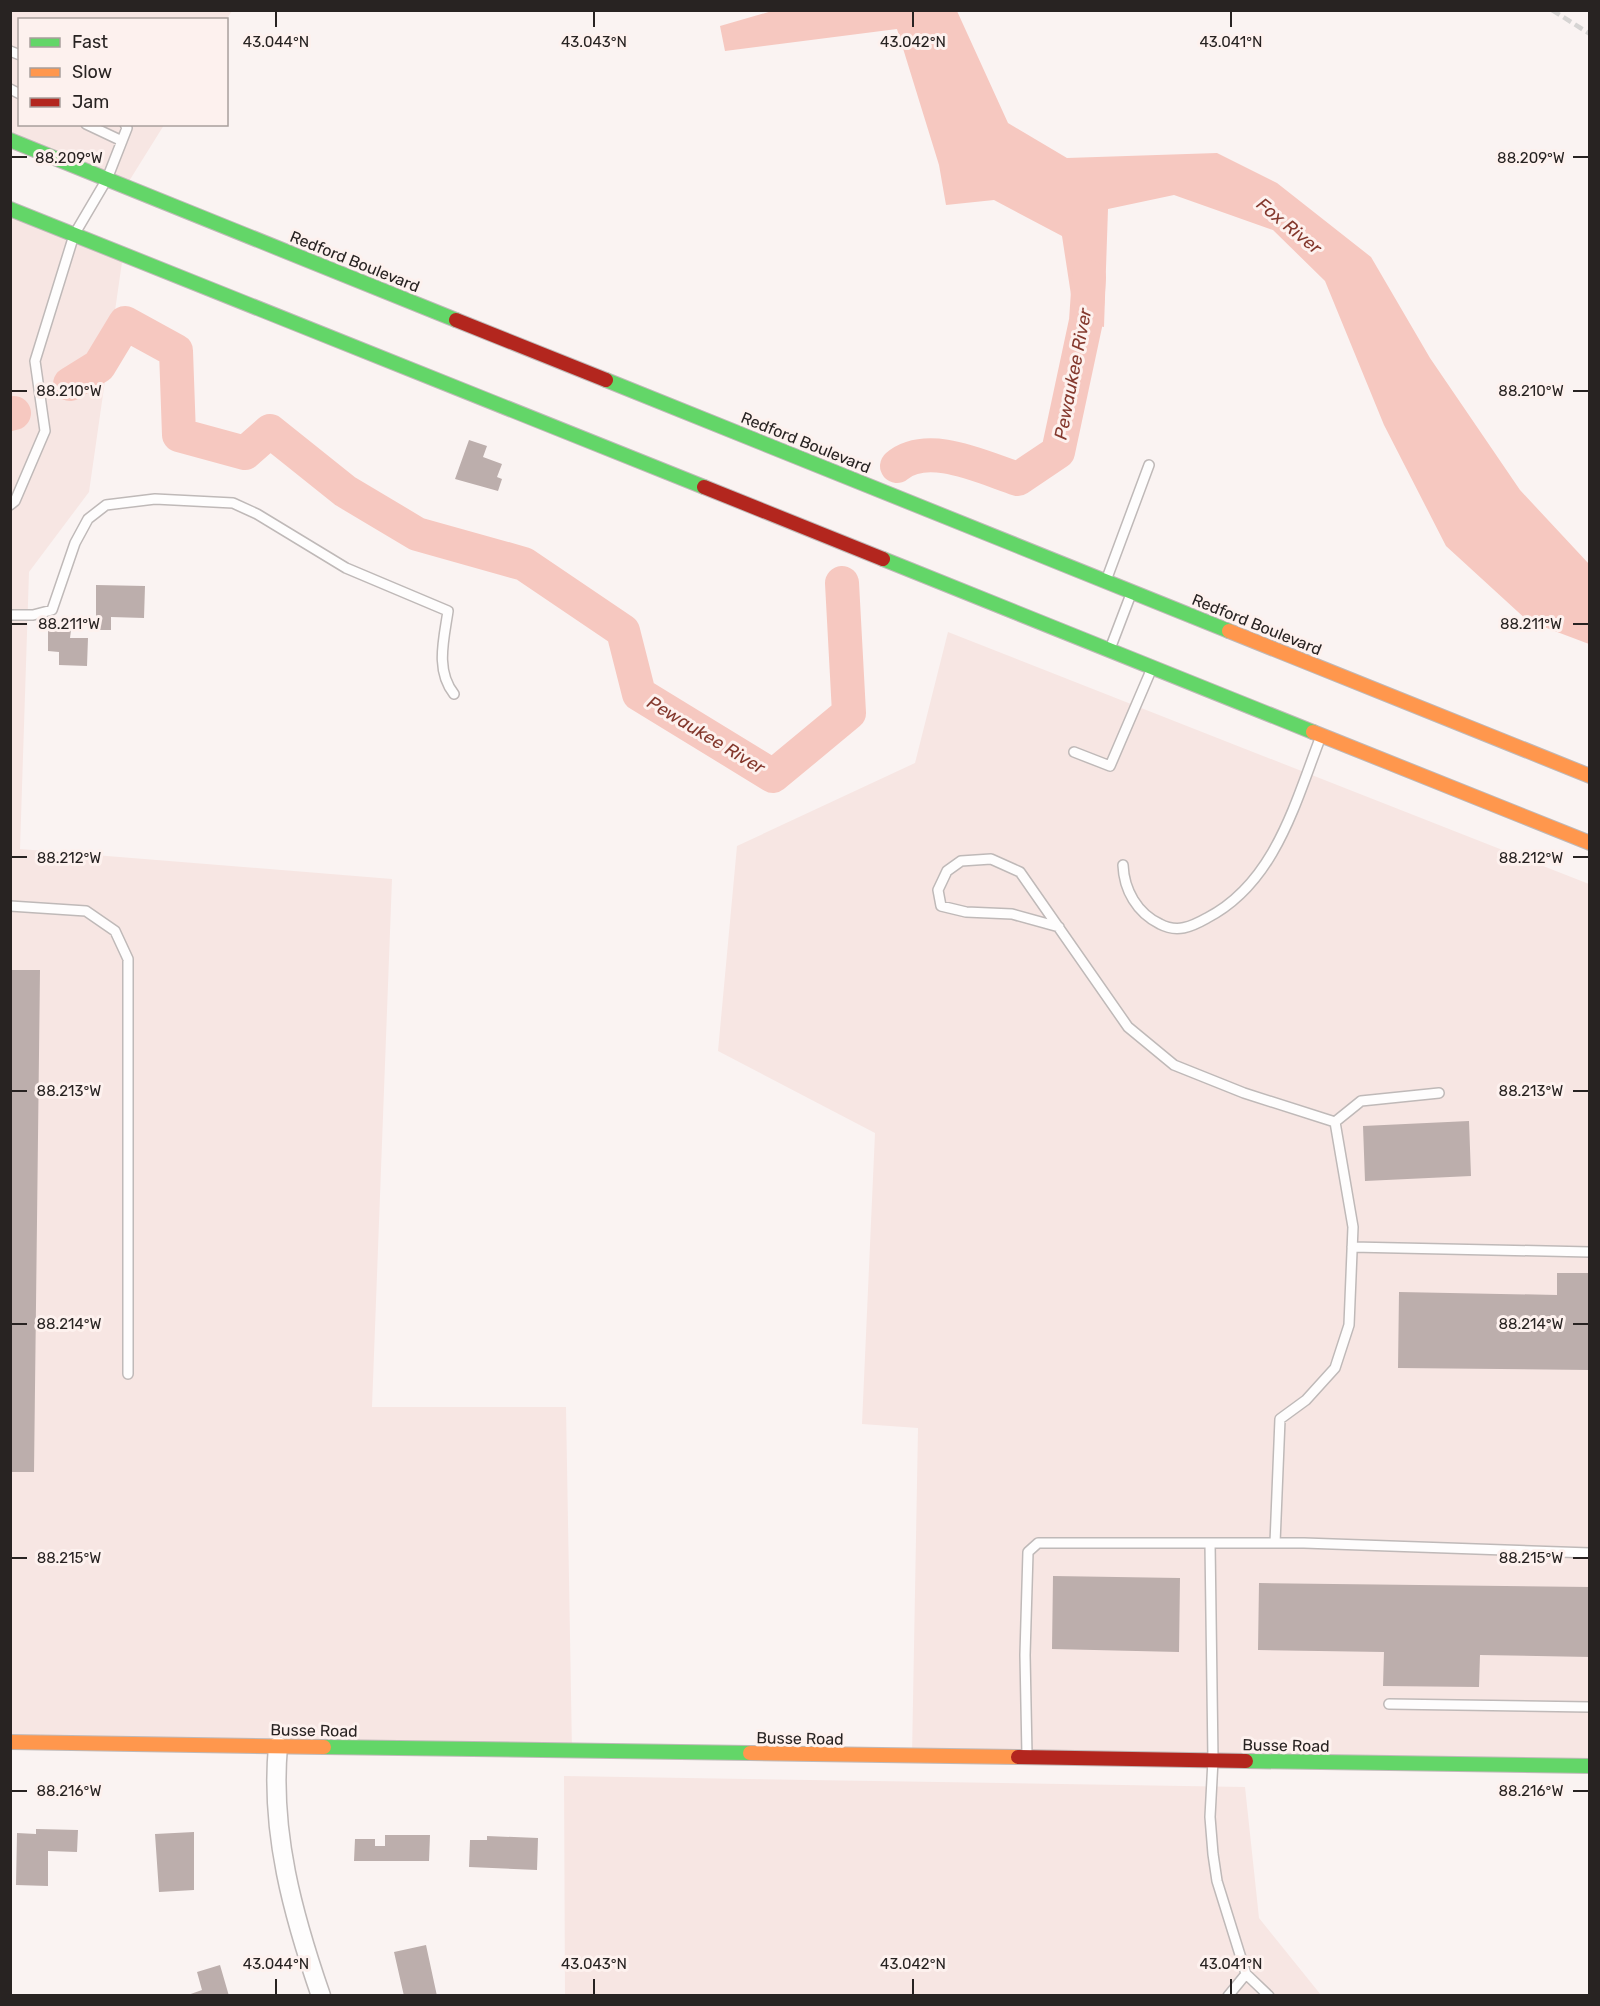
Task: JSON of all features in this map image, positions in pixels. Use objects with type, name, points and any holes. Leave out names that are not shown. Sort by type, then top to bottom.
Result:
[{"type":"main road","name":"Redford Boulevard","points":[[10,140],[1590,776]]},
{"type":"main road","points":[[10,209],[1590,843]]},
{"type":"main road","name":"Busse Road","points":[[10,1742],[1590,1766]]},
{"type":"street","points":[[278,1746],[275,1772],[284,1869],[321,1995]]},
{"type":"lane","points":[[90,126],[122,141]]},
{"type":"lane","points":[[10,505],[15,501],[45,431],[34,361],[74,235],[107,179],[127,128],[126,126]]},
{"type":"lane","points":[[1106,581],[1149,465]]},
{"type":"lane","points":[[10,615],[33,615],[52,610],[75,543],[88,519],[106,505],[155,500],[233,503],[257,514],[346,568],[448,610],[443,641],[443,680],[454,694]]},
{"type":"lane","points":[[1109,651],[1132,591]]},
{"type":"lane","points":[[1074,752],[1110,766],[1152,668]]},
{"type":"lane","points":[[1123,865],[1124,878],[1134,903],[1149,919],[1168,929],[1188,928],[1217,913],[1250,888],[1282,837],[1322,736]]},
{"type":"lane","points":[[1059,927],[1012,914],[966,912],[941,906],[938,890],[947,871],[961,861],[991,859],[1020,872],[1059,927],[1128,1027],[1174,1065],[1244,1093],[1335,1122]]},
{"type":"lane","points":[[10,906],[86,911],[115,931],[128,959],[128,1374]]},
{"type":"lane","points":[[1335,1122],[1361,1101],[1438,1093]]},
{"type":"lane","points":[[1275,1543],[1280,1419],[1306,1400],[1335,1368],[1349,1325],[1353,1227],[1335,1122]]},
{"type":"lane","points":[[1352,1247],[1590,1252]]},
{"type":"lane","points":[[1027,1758],[1025,1655],[1028,1552],[1038,1543],[1275,1543],[1590,1552]]},
{"type":"lane","points":[[1210,1543],[1213,1760],[1210,1817],[1217,1881],[1246,1974],[1269,1995]]},
{"type":"lane","points":[[1389,1704],[1590,1707]]},
{"type":"lane","points":[[1228,1995],[1246,1974]]},
{"type":"shaded area","points":[[10,11],[232,11],[227,18],[18,18],[18,126],[163,126],[126,186],[11,140]]},
{"type":"shaded area","points":[[10,209],[123,255],[89,492],[29,572],[20,849],[392,879],[372,1407],[566,1407],[572,1751],[11,1742]]},
{"type":"shaded area","points":[[948,632],[1589,884],[1589,1766],[912,1756],[918,1428],[862,1424],[875,1133],[718,1051],[737,846],[915,763]]},
{"type":"shaded area","points":[[564,1776],[1245,1787],[1259,1918],[1321,1995],[565,1995]]},
{"type":"water","name":"Fox River","points":[[772,11],[957,11],[1008,123],[1067,158],[1217,153],[1277,183],[1371,257],[1430,358],[1520,490],[1589,564],[1589,644],[1528,621],[1446,546],[1384,425],[1325,281],[1273,230],[1174,195],[1108,209],[1104,327],[1075,321],[1062,236],[994,200],[946,205],[939,165],[897,29],[725,51],[720,26]]},
{"type":"building","points":[[469,440],[487,446],[483,457],[502,464],[497,477],[502,479],[498,491],[455,479]]},
{"type":"building","points":[[96,585],[145,586],[144,618],[111,617],[111,630],[96,630]]},
{"type":"building","points":[[48,629],[71,630],[70,638],[88,638],[87,666],[59,665],[59,652],[48,651]]},
{"type":"building","points":[[10,970],[40,970],[34,1472],[10,1472]]},
{"type":"building","points":[[1469,1121],[1471,1176],[1365,1181],[1363,1126]]},
{"type":"building","points":[[1557,1273],[1590,1273],[1590,1370],[1398,1368],[1399,1292],[1557,1295]]},
{"type":"building","points":[[1053,1576],[1180,1578],[1179,1652],[1052,1649]]},
{"type":"building","points":[[1259,1583],[1590,1587],[1590,1657],[1480,1655],[1479,1687],[1383,1686],[1384,1652],[1258,1650]]},
{"type":"building","points":[[36,1829],[78,1830],[77,1852],[48,1851],[48,1886],[16,1885],[17,1833],[36,1834]]},
{"type":"building","points":[[194,1832],[194,1890],[159,1892],[155,1834]]},
{"type":"building","points":[[385,1835],[430,1835],[429,1861],[354,1861],[355,1839],[375,1839],[375,1846],[385,1846]]},
{"type":"building","points":[[487,1836],[538,1838],[537,1870],[469,1867],[470,1840],[487,1840]]},
{"type":"building","points":[[426,1945],[437,1996],[404,1996],[394,1952]]},
{"type":"building","points":[[220,1965],[229,1996],[185,1996],[202,1990],[197,1972]]},
{"type":"waterway","name":"Pewaukee River","points":[[897,466],[910,459],[940,456],[973,463],[1018,479],[1058,452],[1086,321],[1089,277]]},
{"type":"waterway","name":"Pewaukee River","points":[[70,384],[99,366],[125,323],[176,351],[179,435],[245,453],[270,431],[345,491],[417,534],[524,564],[623,631],[639,694],[773,776],[849,713],[842,583]]},
{"type":"waterway","name":"Pewaukee River","points":[[10,414],[14,413]]},
{"type":"railway","points":[[1552,10],[1590,34]]},
{"type":"traffic: fast","points":[[10,140],[456,320]]},
{"type":"traffic: fast","points":[[10,209],[704,487]]},
{"type":"traffic: fast","points":[[606,380],[1229,631]]},
{"type":"traffic: fast","points":[[883,559],[1313,732]]},
{"type":"traffic: fast","points":[[324,1747],[750,1753]]},
{"type":"traffic: fast","points":[[1246,1761],[1590,1766]]},
{"type":"traffic: slow","points":[[1229,631],[1590,776]]},
{"type":"traffic: slow","points":[[1313,732],[1590,843]]},
{"type":"traffic: slow","points":[[10,1742],[324,1747]]},
{"type":"traffic: slow","points":[[750,1753],[1018,1757]]},
{"type":"traffic: jam","points":[[456,320],[606,380]]},
{"type":"traffic: jam","points":[[704,487],[883,559]]},
{"type":"traffic: jam","points":[[1018,1757],[1246,1761]]}]
